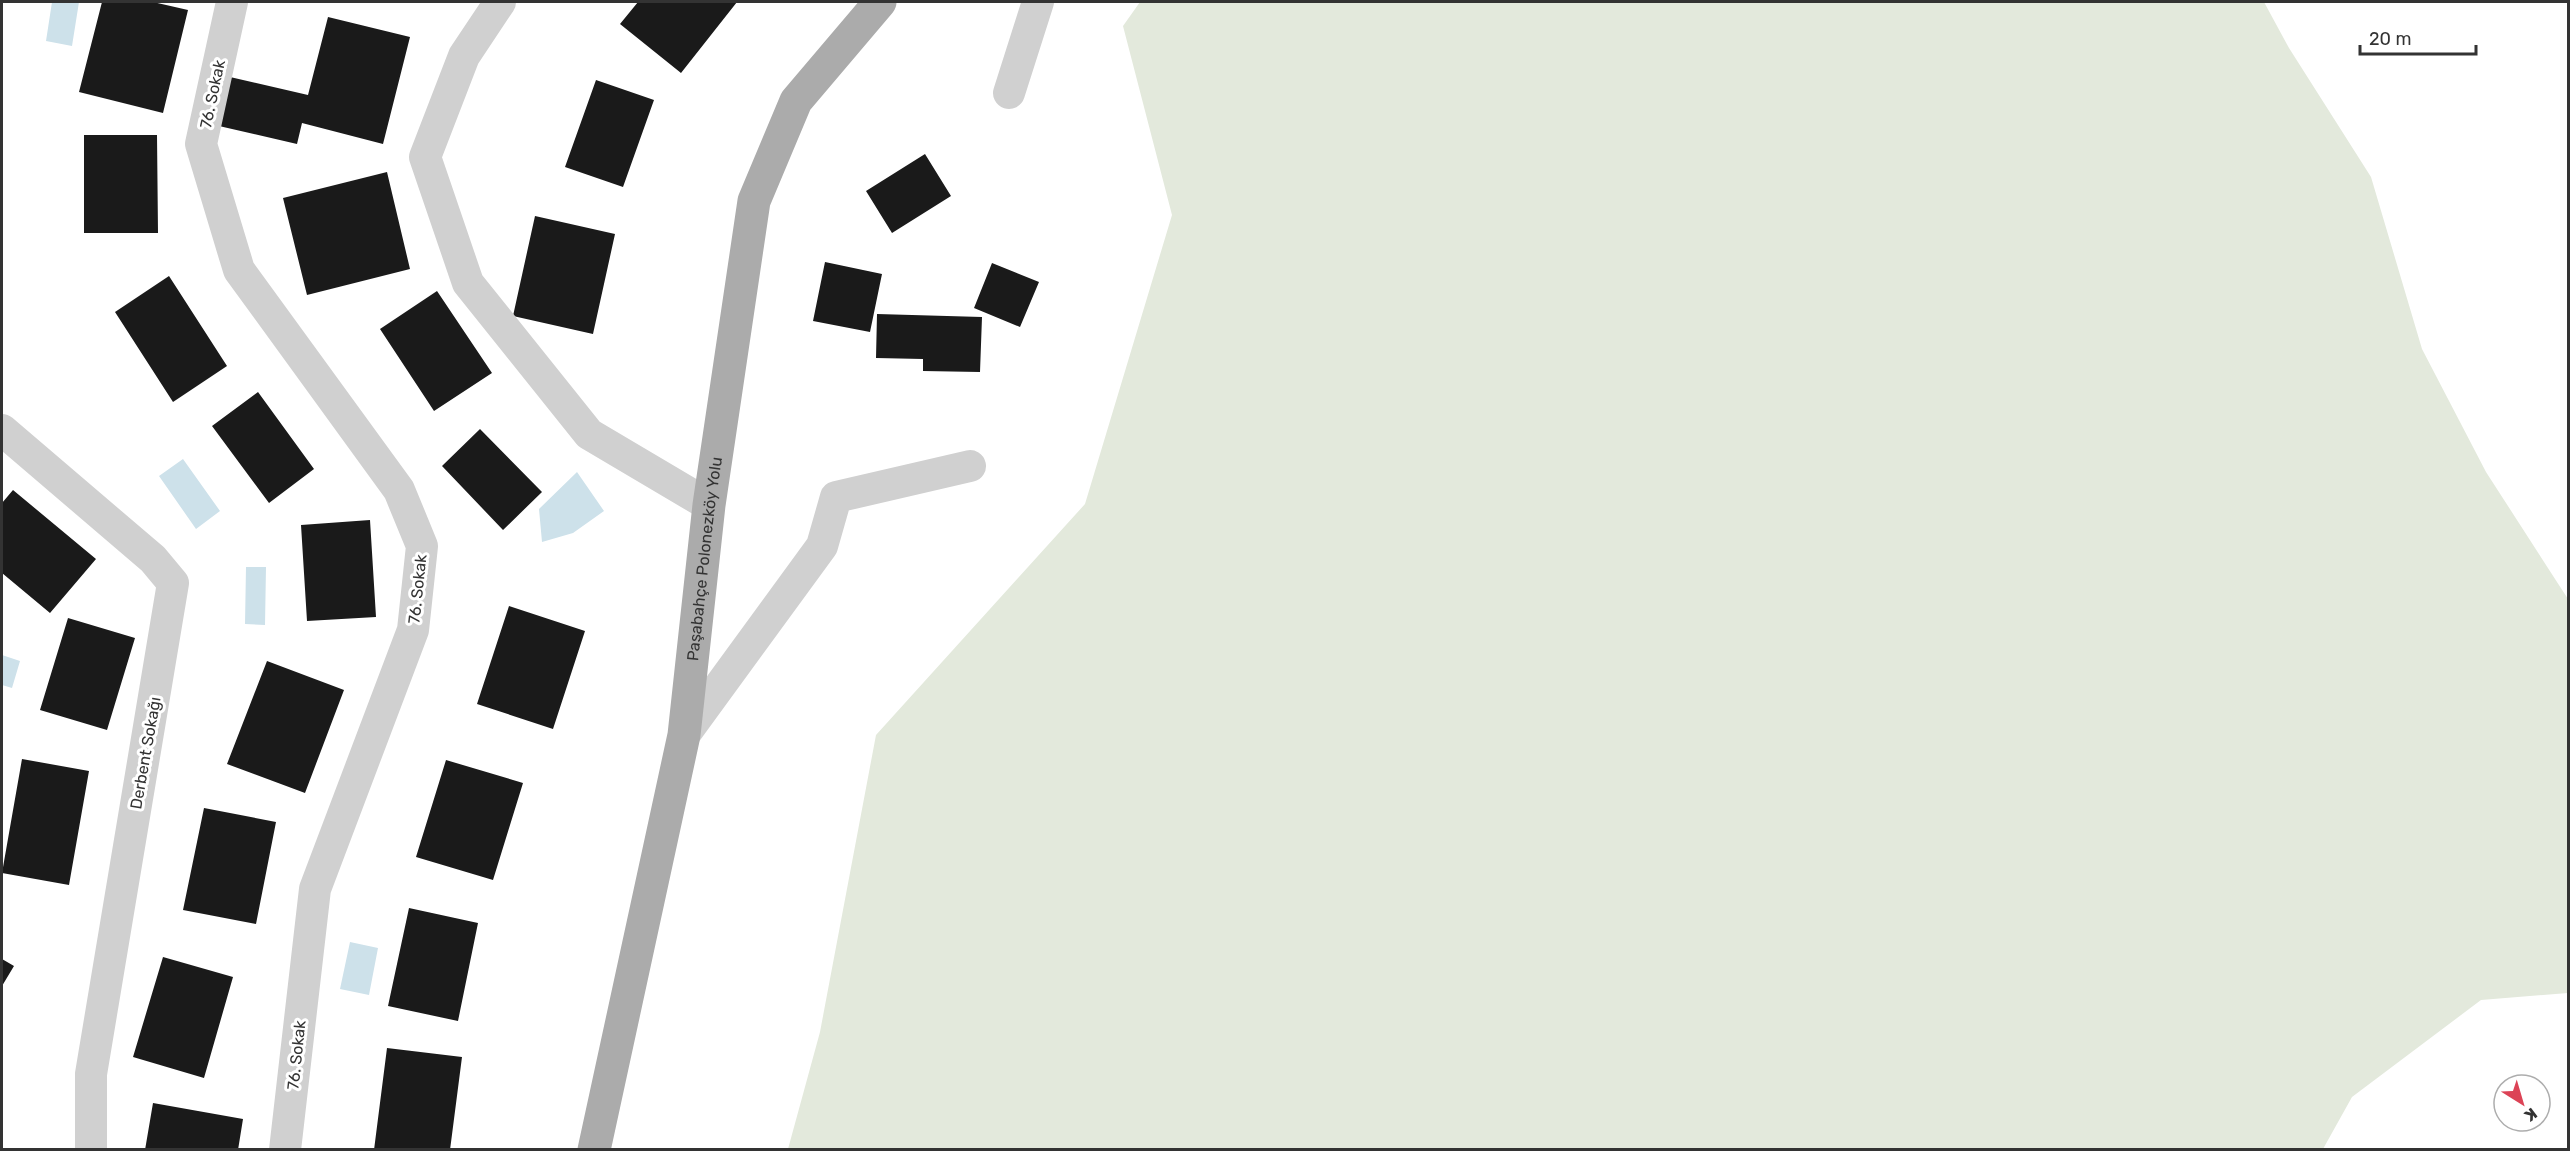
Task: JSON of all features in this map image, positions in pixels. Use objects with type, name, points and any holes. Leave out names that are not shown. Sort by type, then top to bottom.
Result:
[{"type":"main road","name":"Paşabahçe Polonezköy Yolu","points":[[594,1149],[684,735],[709,505],[754,201],[796,101],[880,2]]},
{"type":"street","name":"76. Sokak","points":[[232,2],[201,144],[240,270],[399,490],[422,546],[413,630],[315,889],[285,1149]]},
{"type":"street","points":[[500,2],[464,56],[425,158],[468,283],[589,434],[709,505]]},
{"type":"street","points":[[1009,93],[1038,2]]},
{"type":"street","name":"Derbent Sokağı","points":[[2,430],[153,559],[173,584],[91,1074],[91,1149]]},
{"type":"street","points":[[684,735],[822,546],[836,497],[970,466]]},
{"type":"shaded area","points":[[1140,2],[2264,2],[2289,48],[2371,177],[2422,349],[2486,472],[2568,599],[2568,993],[2481,1000],[2352,1097],[2323,1149],[788,1149],[820,1032],[876,735],[1085,504],[1172,215],[1123,26]]},
{"type":"water","points":[[52,2],[79,2],[72,46],[46,41]]},
{"type":"water","points":[[183,459],[220,511],[196,529],[159,476]]},
{"type":"water","points":[[577,472],[604,511],[573,533],[542,542],[539,509]]},
{"type":"water","points":[[246,567],[266,567],[265,625],[245,624]]},
{"type":"water","points":[[2,655],[20,661],[12,688],[2,685]]},
{"type":"water","points":[[350,942],[378,948],[369,995],[340,989]]},
{"type":"building","points":[[102,2],[153,2],[188,10],[163,113],[79,92]]},
{"type":"building","points":[[638,2],[737,2],[681,73],[620,24]]},
{"type":"building","points":[[328,17],[410,37],[383,144],[302,123],[297,144],[219,126],[230,77],[308,95]]},
{"type":"building","points":[[596,80],[654,100],[623,187],[565,167]]},
{"type":"building","points":[[84,135],[157,135],[158,233],[84,233]]},
{"type":"building","points":[[925,154],[951,196],[892,233],[866,191]]},
{"type":"building","points":[[387,172],[410,269],[307,295],[283,198]]},
{"type":"building","points":[[535,216],[615,234],[593,334],[513,316]]},
{"type":"building","points":[[825,262],[882,274],[870,332],[813,321]]},
{"type":"building","points":[[992,263],[1039,282],[1020,327],[974,308]]},
{"type":"building","points":[[169,276],[227,366],[173,402],[115,312]]},
{"type":"building","points":[[437,291],[492,373],[434,411],[380,329]]},
{"type":"building","points":[[877,314],[982,317],[980,372],[923,371],[923,359],[876,358]]},
{"type":"building","points":[[258,392],[314,469],[269,503],[212,426]]},
{"type":"building","points":[[480,429],[542,492],[503,530],[442,466]]},
{"type":"building","points":[[13,490],[96,559],[50,613],[2,573],[2,503]]},
{"type":"building","points":[[370,520],[376,617],[307,621],[301,525]]},
{"type":"building","points":[[509,606],[585,631],[553,729],[477,704]]},
{"type":"building","points":[[68,618],[135,638],[107,730],[40,710]]},
{"type":"building","points":[[267,661],[344,690],[305,793],[227,764]]},
{"type":"building","points":[[22,759],[89,771],[69,885],[2,873]]},
{"type":"building","points":[[446,760],[523,783],[493,880],[416,857]]},
{"type":"building","points":[[204,808],[276,822],[256,924],[183,910]]},
{"type":"building","points":[[409,908],[478,923],[458,1021],[388,1006]]},
{"type":"building","points":[[163,957],[233,977],[204,1078],[133,1057]]},
{"type":"building","points":[[2,959],[14,966],[2,986]]},
{"type":"building","points":[[387,1048],[462,1057],[450,1150],[374,1150]]},
{"type":"building","points":[[153,1103],[243,1119],[238,1150],[145,1150]]}]
